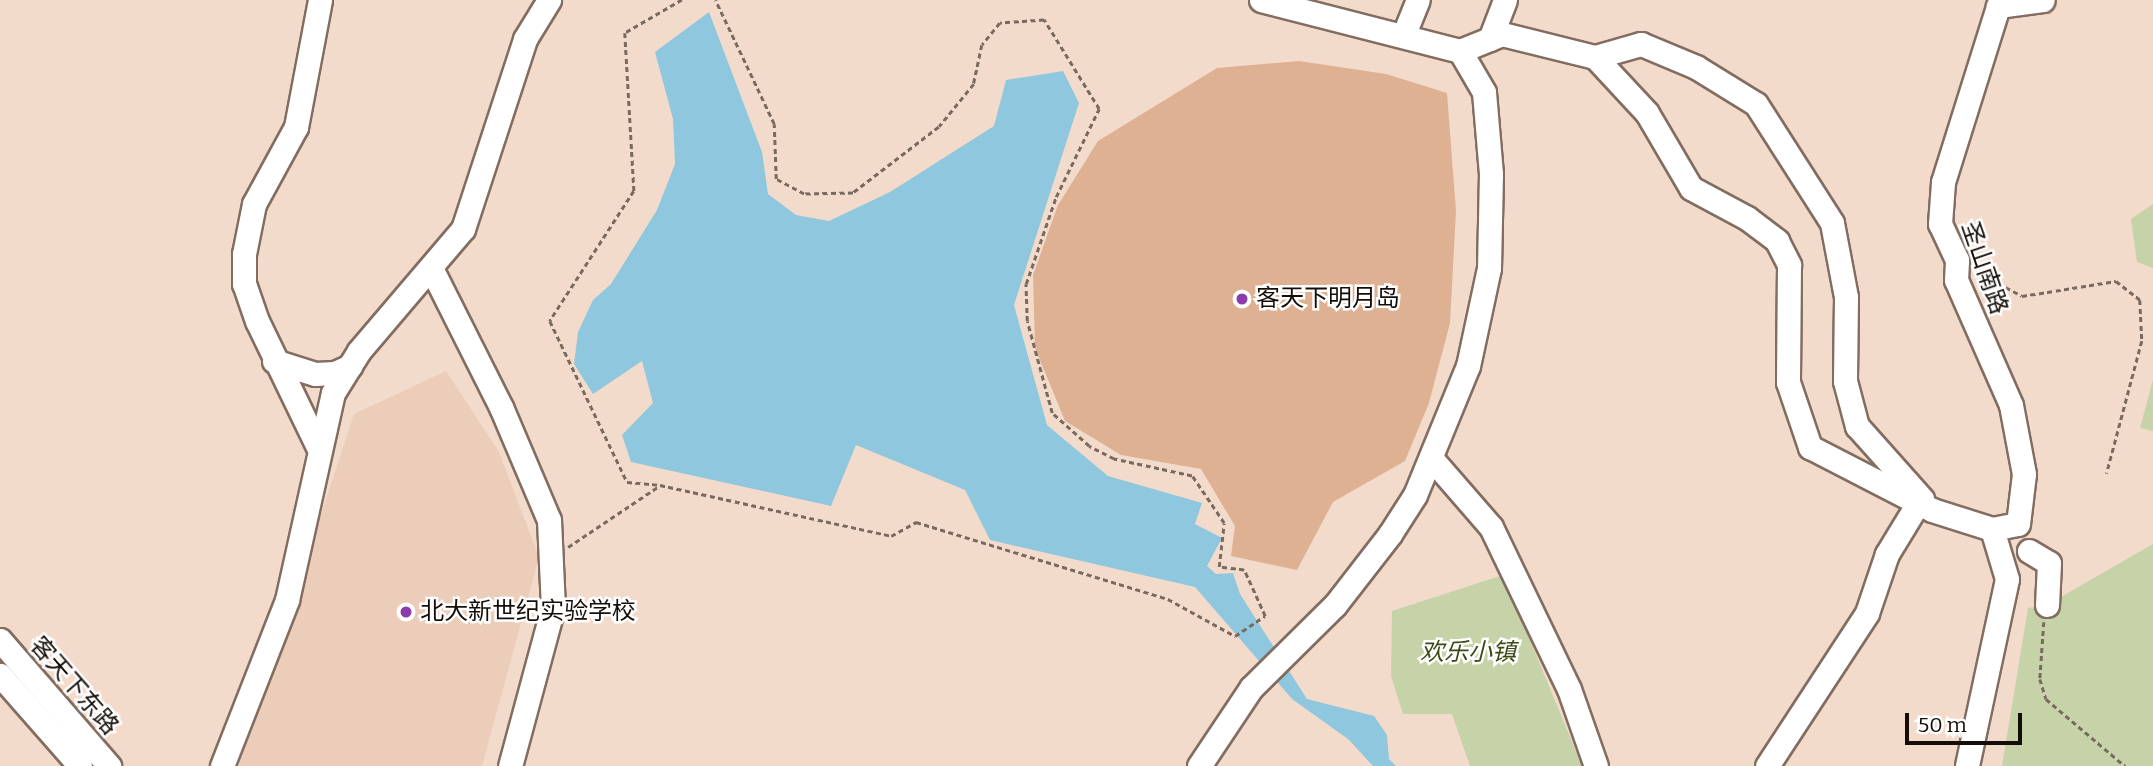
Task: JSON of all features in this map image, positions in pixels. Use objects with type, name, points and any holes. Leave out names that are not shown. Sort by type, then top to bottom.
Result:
[{"type":"street","points":[[318,447],[274,361],[244,284],[248,224],[296,127],[320,0]]},
{"type":"street","points":[[222,766],[288,600],[318,447],[334,393],[350,366],[463,229],[525,39],[550,0]]},
{"type":"street","points":[[1261,0],[1404,34],[1460,51],[1502,34],[1595,57],[1641,44],[1696,67],[1756,104],[1832,223],[1846,297],[1845,381],[1857,426],[1925,507]]},
{"type":"street","points":[[1404,34],[1418,0]]},
{"type":"street","points":[[1490,39],[1505,0]]},
{"type":"street","name":"圣山南路","points":[[2018,524],[2024,474],[2011,405],[1956,280],[1957,260],[1940,224],[1943,182],[1998,6],[2043,0]]},
{"type":"street","points":[[1199,766],[1251,688],[1335,605],[1390,534],[1415,495],[1468,366],[1489,268],[1491,174],[1484,92],[1460,51]]},
{"type":"street","points":[[1595,57],[1647,113],[1691,188],[1747,218],[1777,241],[1789,265],[1788,382],[1810,447],[1925,507],[1992,529],[2018,524],[2029,551],[2049,563],[2047,605]]},
{"type":"street","points":[[431,268],[501,408],[549,520],[553,607],[510,766]]},
{"type":"street","points":[[274,361],[292,370],[315,374],[335,373],[350,366]]},
{"type":"street","points":[[1431,458],[1491,527],[1569,689],[1596,766]]},
{"type":"street","points":[[1773,763],[1867,613],[1887,554],[1925,507]]},
{"type":"street","points":[[1967,766],[2007,579],[1992,529]]},
{"type":"street","points":[[2001,557],[2029,551]]},
{"type":"street","name":"客天下东路","points":[[0,640],[108,766]]},
{"type":"street","name":"客天下东路","points":[[0,675],[80,766]]},
{"type":"path","points":[[682,0],[625,33],[634,191],[550,321],[627,482],[660,485],[891,536],[916,522],[1168,599],[1235,636],[1265,616],[1244,570],[1219,567],[1224,523],[1192,476],[1114,459],[1089,446],[1052,413],[1027,321],[1027,284],[1056,197],[1099,109],[1044,20],[1000,23],[982,45],[974,84],[939,127],[853,193],[804,194],[776,179],[774,124],[715,0]]},
{"type":"path","points":[[1957,260],[2022,296],[2116,281],[2133,290],[2140,300],[2142,341],[2107,473]]},
{"type":"path","points":[[551,558],[660,485]]},
{"type":"path","points":[[2047,605],[2039,679],[2046,699],[2125,766]]},
{"type":"shaded area","name":"北大新世纪实验学校","points":[[446,371],[499,452],[539,557],[482,766],[239,766],[354,414]]},
{"type":"green space","points":[[2153,204],[2153,268],[2137,262],[2131,219]]},
{"type":"green space","points":[[2153,380],[2153,431],[2140,428]]},
{"type":"green space","points":[[2153,544],[2153,766],[2002,766],[2028,608],[2047,605]]},
{"type":"green space","name":"欢乐小镇","points":[[1503,575],[1582,766],[1470,766],[1452,714],[1403,714],[1391,676],[1392,611]]},
{"type":"water","points":[[709,12],[762,152],[768,194],[796,215],[829,221],[890,192],[994,126],[1006,80],[1063,71],[1079,103],[1014,305],[1047,425],[1108,476],[1202,503],[1195,524],[1222,538],[1207,566],[1216,574],[1233,573],[1240,594],[1307,699],[1374,716],[1387,735],[1389,759],[1396,766],[1373,766],[1348,739],[1292,699],[1195,587],[990,540],[965,490],[856,445],[831,506],[631,462],[622,435],[653,403],[642,361],[593,394],[574,364],[578,332],[593,300],[611,284],[657,210],[675,164],[673,119],[655,52]]},
{"type":"building","name":"客天下明月岛","points":[[1299,61],[1386,74],[1447,93],[1456,211],[1450,323],[1429,403],[1405,461],[1333,502],[1297,570],[1231,556],[1235,526],[1201,469],[1121,455],[1065,421],[1035,348],[1033,275],[1058,205],[1098,141],[1217,68]]},
{"type":"place","name":"客天下明月岛","points":[[1242,299]]},
{"type":"place","name":"北大新世纪实验学校","points":[[406,612]]}]
